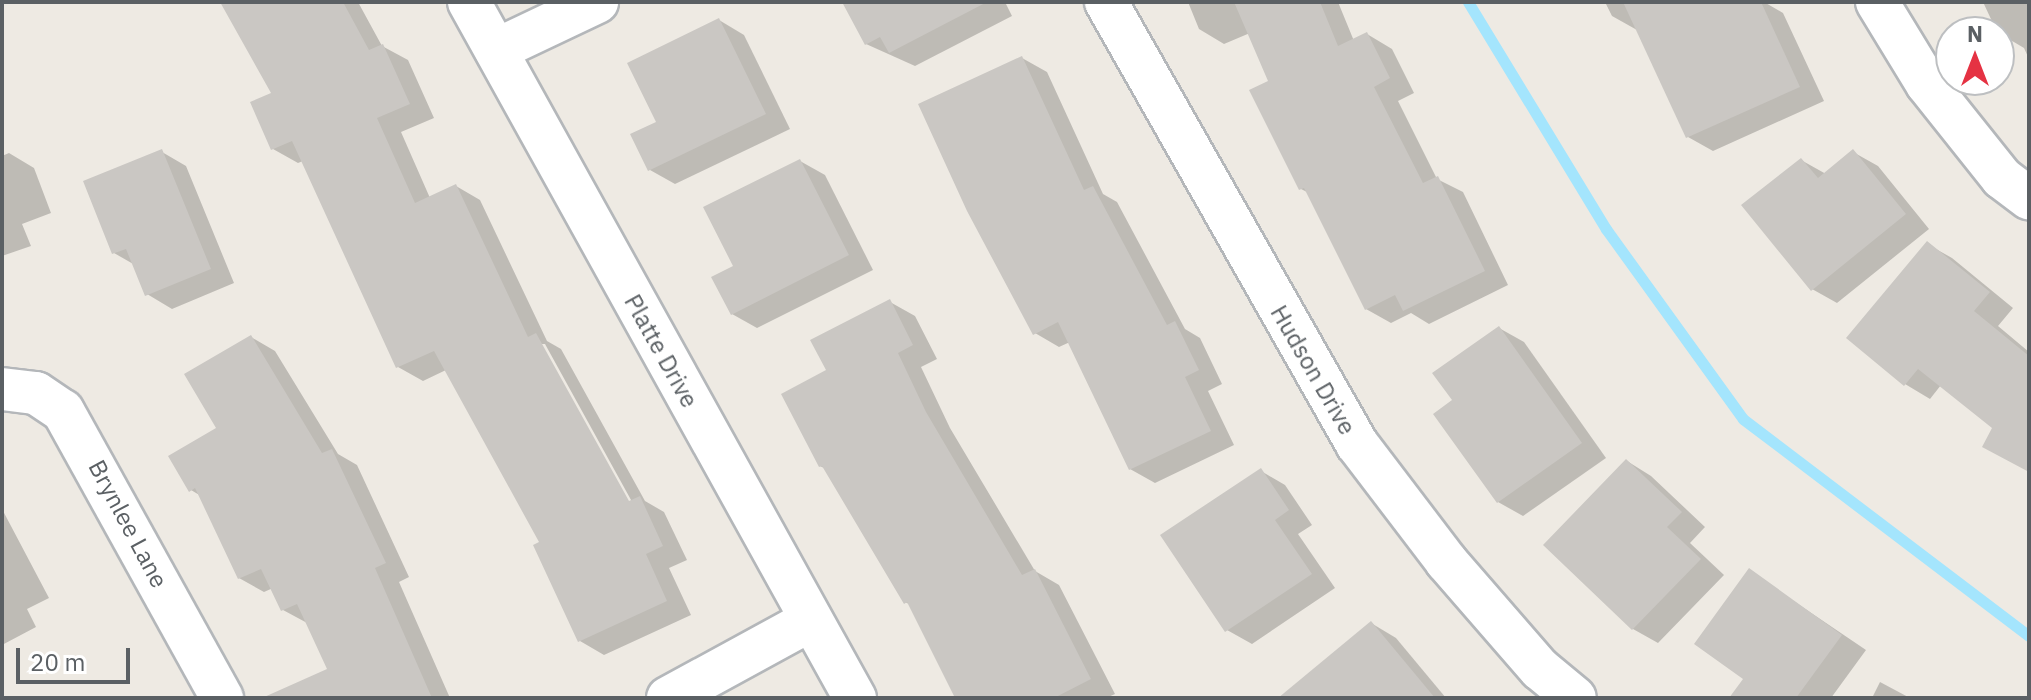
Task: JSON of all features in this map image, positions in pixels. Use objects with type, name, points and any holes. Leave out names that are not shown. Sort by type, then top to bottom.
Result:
[{"type":"street","name":"Platte Drive","points":[[469,2],[809,621],[855,698]]},
{"type":"street","points":[[496,50],[597,2]]},
{"type":"street","name":"Hudson Drive","points":[[1106,2],[1357,444],[1446,561],[1540,669],[1575,698]]},
{"type":"street","points":[[1877,2],[1927,84],[2002,178],[2029,198]]},
{"type":"street","name":"Brynlee Lane","points":[[2,389],[36,393],[63,411],[222,698]]},
{"type":"street","points":[[668,698],[809,621]]},
{"type":"building","points":[[220,2],[343,2],[369,50],[383,44],[410,104],[377,118],[415,203],[456,184],[528,337],[536,333],[629,501],[640,496],[663,546],[646,554],[667,601],[578,642],[533,545],[539,542],[434,351],[396,368],[292,141],[271,150],[250,102],[271,93]]},
{"type":"building","points":[[842,2],[987,2],[889,53],[880,37],[865,45]]},
{"type":"building","points":[[1234,2],[1320,2],[1338,46],[1367,32],[1390,78],[1374,87],[1423,183],[1438,176],[1485,271],[1403,311],[1395,295],[1365,310],[1304,188],[1299,190],[1249,90],[1268,81]]},
{"type":"building","points":[[1623,2],[1761,2],[1800,87],[1686,138]]},
{"type":"building","points":[[719,18],[766,114],[648,171],[630,134],[656,122],[627,63]]},
{"type":"building","points":[[1022,56],[1084,190],[1093,186],[1167,325],[1175,321],[1199,370],[1185,377],[1211,431],[1129,470],[1058,322],[1033,335],[967,211],[918,104]]},
{"type":"building","points":[[162,149],[211,269],[145,296],[126,249],[112,254],[83,181]]},
{"type":"building","points":[[1853,149],[1906,214],[1811,291],[1741,205],[1801,158],[1818,178]]},
{"type":"building","points":[[800,159],[849,255],[731,315],[711,277],[733,266],[703,207]]},
{"type":"building","points":[[1927,241],[1990,292],[1974,311],[2029,356],[2029,472],[1982,447],[1992,428],[1918,369],[1904,386],[1846,338]]},
{"type":"building","points":[[890,299],[913,345],[898,353],[926,412],[1022,575],[1035,569],[1091,679],[1054,698],[955,698],[907,602],[904,604],[822,466],[819,467],[781,394],[826,370],[810,340]]},
{"type":"building","points":[[1499,326],[1582,443],[1497,503],[1433,414],[1452,400],[1432,373]]},
{"type":"building","points":[[251,335],[322,453],[332,449],[386,563],[375,568],[432,698],[262,698],[327,669],[297,604],[281,611],[261,569],[238,579],[195,488],[189,492],[168,456],[216,428],[184,374]]},
{"type":"building","points":[[1626,459],[1682,512],[1667,527],[1701,559],[1632,630],[1543,545]]},
{"type":"building","points":[[1261,468],[1289,510],[1275,520],[1312,574],[1225,632],[1160,535]]},
{"type":"building","points":[[1749,568],[1842,635],[1796,698],[1729,698],[1743,679],[1694,644]]},
{"type":"building","points":[[1371,621],[1435,698],[1278,698]]},
{"type":"waterway","points":[[1468,2],[1606,229],[1743,419],[2029,636]]}]
